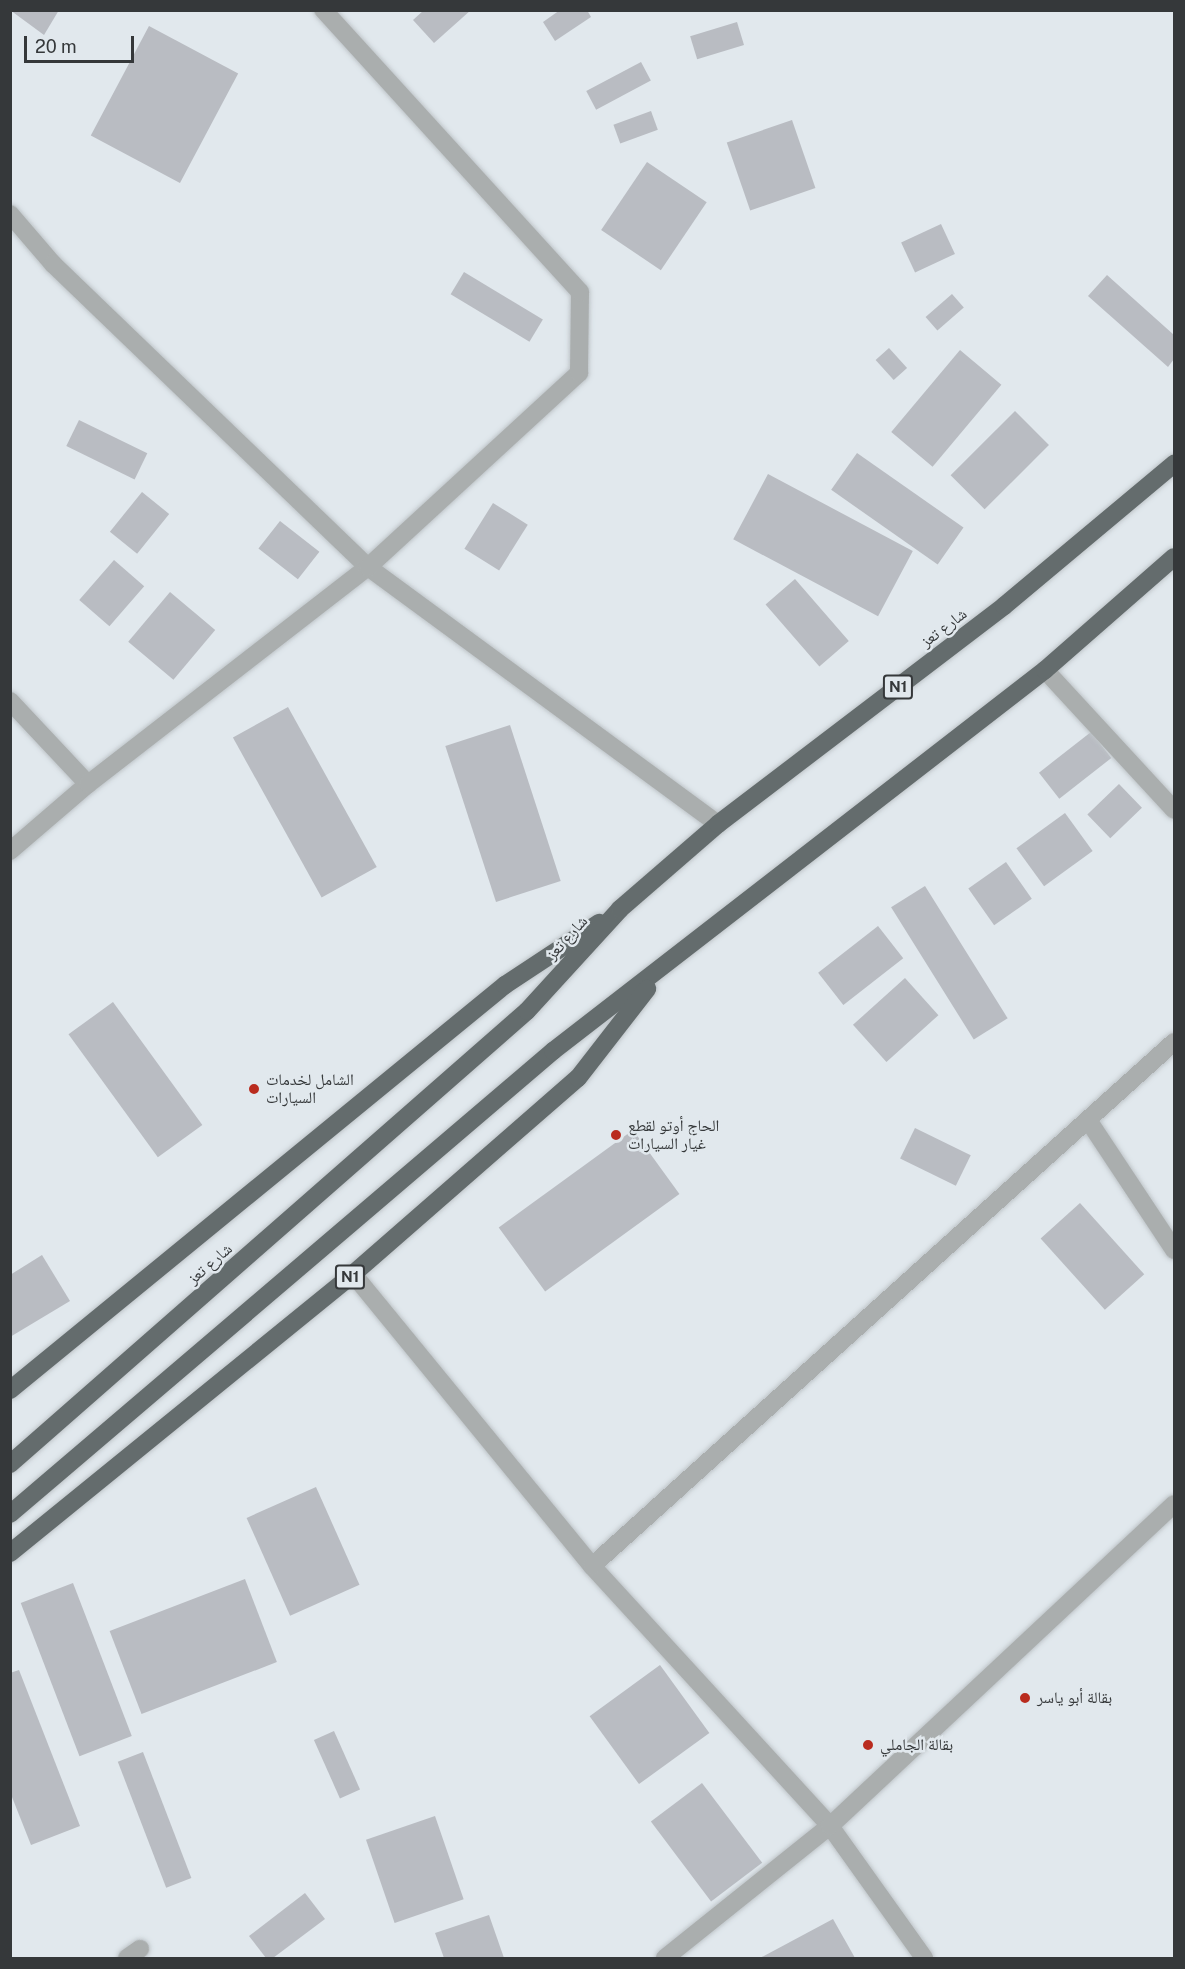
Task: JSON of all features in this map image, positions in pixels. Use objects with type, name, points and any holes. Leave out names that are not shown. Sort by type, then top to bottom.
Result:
[{"type":"highway","name":"شارع تعز","points":[[10,1464],[527,1011],[620,909],[718,824],[1004,606],[1174,464]]},
{"type":"highway","name":"N1","points":[[10,1514],[553,1051],[661,971],[1045,670],[1174,557]]},
{"type":"highway","name":"N1","points":[[10,1390],[505,985],[620,909]]},
{"type":"highway","name":"N1","points":[[10,1553],[353,1274],[578,1078],[661,971]]},
{"type":"street","points":[[10,851],[88,784],[368,567],[579,373],[580,292],[323,10]]},
{"type":"street","points":[[10,214],[53,264],[368,567],[718,824]]},
{"type":"street","points":[[1045,670],[1174,810]]},
{"type":"street","points":[[10,701],[88,784]]},
{"type":"street","points":[[592,1566],[1174,1042]]},
{"type":"street","points":[[1088,1120],[1174,1250]]},
{"type":"street","points":[[353,1274],[592,1566],[830,1826],[924,1959]]},
{"type":"street","points":[[665,1959],[830,1826],[1174,1504]]},
{"type":"building","points":[[10,10],[59,10],[44,35]]},
{"type":"building","points":[[424,10],[471,10],[434,43],[413,20]]},
{"type":"building","points":[[560,10],[587,10],[591,17],[555,41],[543,22]]},
{"type":"building","points":[[737,22],[744,45],[697,59],[690,36]]},
{"type":"building","points":[[149,26],[238,73],[180,183],[91,135]]},
{"type":"building","points":[[641,62],[651,81],[596,110],[586,91]]},
{"type":"building","points":[[651,111],[658,130],[620,143],[613,125]]},
{"type":"building","points":[[792,120],[815,188],[750,211],[727,142]]},
{"type":"building","points":[[647,162],[707,202],[661,270],[601,230]]},
{"type":"building","points":[[941,224],[955,254],[915,273],[901,243]]},
{"type":"building","points":[[464,272],[543,319],[529,342],[451,294]]},
{"type":"building","points":[[1107,275],[1174,335],[1174,359],[1168,367],[1088,296]]},
{"type":"building","points":[[952,294],[964,308],[937,331],[926,317]]},
{"type":"building","points":[[889,348],[907,368],[894,380],[876,360]]},
{"type":"building","points":[[960,350],[1001,385],[933,467],[891,432]]},
{"type":"building","points":[[1015,411],[1049,445],[985,509],[951,475]]},
{"type":"building","points":[[79,420],[147,453],[135,479],[66,446]]},
{"type":"building","points":[[857,453],[963,528],[938,564],[831,490]]},
{"type":"building","points":[[768,474],[913,551],[878,616],[733,539]]},
{"type":"building","points":[[142,492],[169,514],[137,554],[110,532]]},
{"type":"building","points":[[493,503],[528,525],[499,571],[464,549]]},
{"type":"building","points":[[280,521],[319,552],[298,579],[258,549]]},
{"type":"building","points":[[114,560],[144,586],[109,626],[79,600]]},
{"type":"building","points":[[795,579],[849,641],[819,666],[766,605]]},
{"type":"building","points":[[170,592],[215,630],[173,680],[128,642]]},
{"type":"building","points":[[288,707],[377,867],[322,898],[233,738]]},
{"type":"building","points":[[510,725],[561,881],[496,902],[445,746]]},
{"type":"building","points":[[1091,732],[1111,758],[1059,799],[1039,773]]},
{"type":"building","points":[[1119,784],[1142,808],[1110,838],[1087,815]]},
{"type":"building","points":[[1065,813],[1093,851],[1044,886],[1016,848]]},
{"type":"building","points":[[1006,862],[1032,899],[994,925],[968,888]]},
{"type":"building","points":[[925,886],[1008,1018],[974,1039],[891,907]]},
{"type":"building","points":[[878,926],[903,958],[843,1005],[818,973]]},
{"type":"building","points":[[905,978],[938,1015],[886,1062],[853,1025]]},
{"type":"building","points":[[113,1002],[202,1125],[158,1157],[69,1034]]},
{"type":"building","points":[[915,1128],[971,1155],[956,1186],[900,1159]]},
{"type":"building","points":[[633,1130],[679,1194],[545,1291],[499,1228]]},
{"type":"building","points":[[1080,1203],[1144,1274],[1105,1310],[1041,1238]]},
{"type":"building","points":[[42,1255],[70,1301],[10,1337],[10,1275]]},
{"type":"building","points":[[316,1487],[360,1585],[290,1616],[247,1518]]},
{"type":"building","points":[[245,1579],[277,1662],[142,1714],[110,1631]]},
{"type":"building","points":[[73,1583],[132,1736],[79,1756],[21,1603]]},
{"type":"building","points":[[660,1665],[709,1733],[639,1784],[590,1716]]},
{"type":"building","points":[[19,1670],[80,1826],[31,1845],[10,1792],[10,1673]]},
{"type":"building","points":[[334,1731],[360,1789],[340,1798],[314,1740]]},
{"type":"building","points":[[143,1752],[191,1878],[166,1888],[118,1762]]},
{"type":"building","points":[[702,1783],[762,1863],[711,1901],[651,1822]]},
{"type":"building","points":[[435,1816],[464,1899],[395,1923],[366,1840]]},
{"type":"building","points":[[305,1893],[325,1919],[273,1958],[266,1958],[249,1936]]},
{"type":"building","points":[[489,1915],[504,1958],[444,1958],[435,1933]]},
{"type":"building","points":[[833,1919],[855,1958],[760,1958]]},
{"type":"place","name":"الشامل لخدمات السيارات","points":[[254,1089]]},
{"type":"place","name":"الحاج أوتو لقطع غيار السيارات","points":[[616,1135]]},
{"type":"place","name":"بقالة أبو ياسر","points":[[1025,1698]]},
{"type":"place","name":"بقالة الجاملي","points":[[868,1745]]}]
